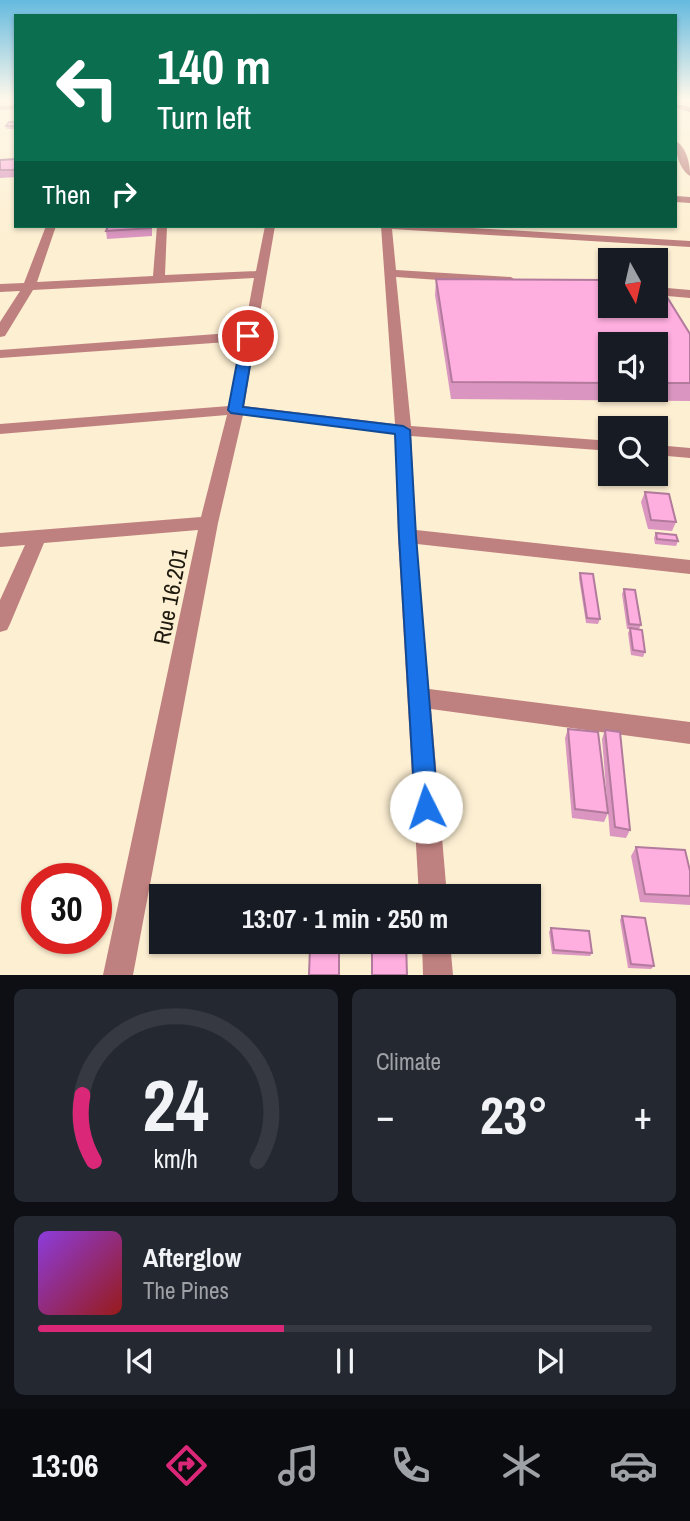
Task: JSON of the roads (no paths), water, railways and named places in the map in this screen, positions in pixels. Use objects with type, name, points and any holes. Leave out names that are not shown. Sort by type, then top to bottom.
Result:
[{"type":"street","points":[[677,146],[690,173]]},
{"type":"street","points":[[0,333],[29,287],[50,228]]},
{"type":"street","points":[[159,279],[162,228]]},
{"type":"street","name":"Rue 16.201","points":[[118,975],[209,523],[236,410],[270,228]]},
{"type":"street","points":[[387,228],[432,884]]},
{"type":"street","points":[[421,228],[690,244]]},
{"type":"street","points":[[389,273],[528,282]]},
{"type":"street","points":[[0,288],[260,274]]},
{"type":"street","points":[[668,292],[690,294]]},
{"type":"street","points":[[0,354],[248,336]]},
{"type":"street","points":[[0,429],[236,410],[403,430],[598,445]]},
{"type":"street","points":[[668,451],[690,453]]},
{"type":"street","points":[[0,540],[209,523]]},
{"type":"street","points":[[0,624],[38,536]]},
{"type":"street","points":[[407,536],[690,567]]},
{"type":"street","points":[[418,697],[690,733]]},
{"type":"street","points":[[437,954],[438,975]]}]
